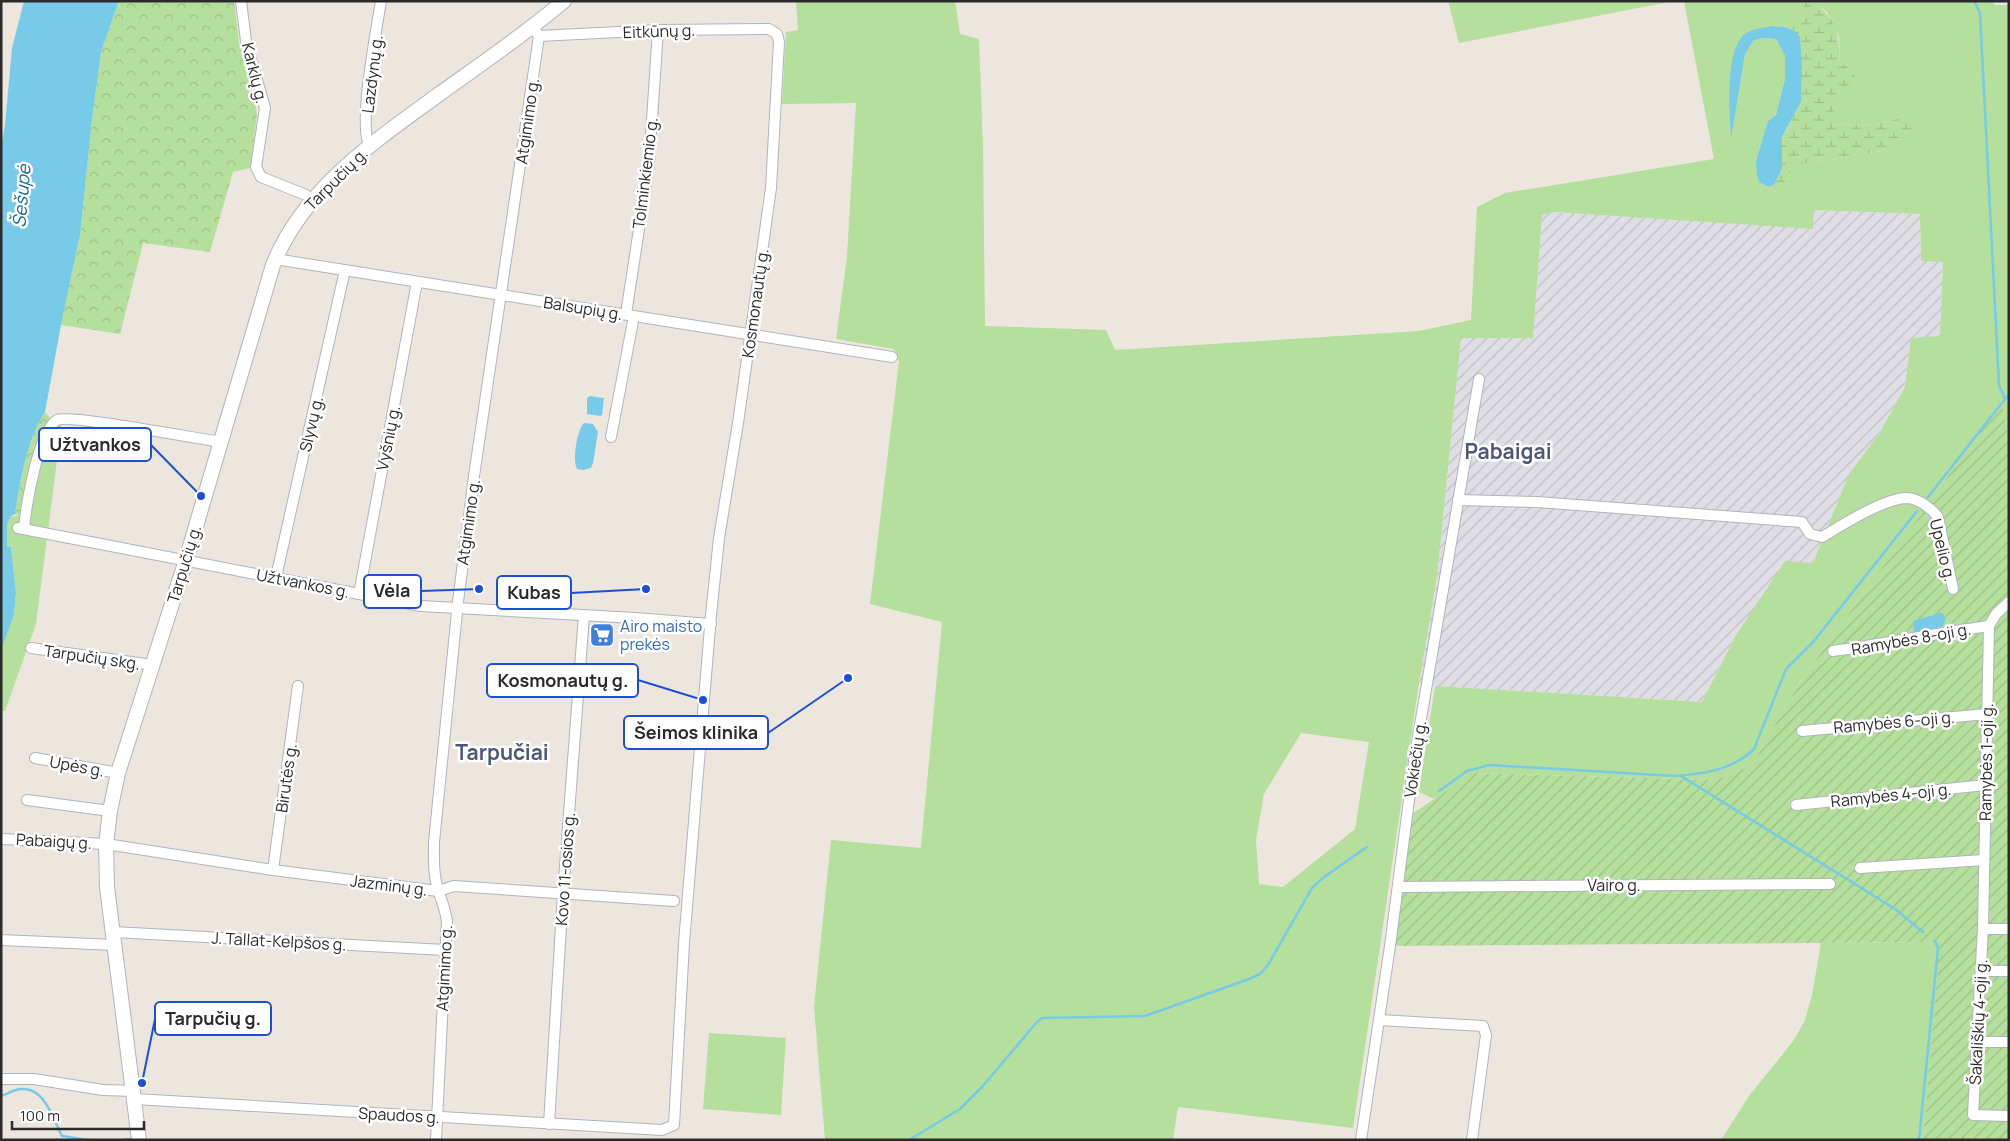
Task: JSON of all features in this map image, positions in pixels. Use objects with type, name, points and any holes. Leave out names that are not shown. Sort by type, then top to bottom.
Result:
[{"type":"main road","name":"Tarpučių g.","points":[[139,1140],[135,1095],[107,887],[106,844],[110,811],[118,773],[186,560],[275,259],[288,234],[312,200],[370,146],[536,32],[564,1]]},
{"type":"street","name":"Karklų g.","points":[[241,1],[246,41],[265,108],[256,167],[257,172],[261,177],[306,195],[312,200]]},
{"type":"street","name":"Lazdynų g.","points":[[370,146],[365,136],[367,95],[381,1]]},
{"type":"street","name":"Eitkūnų g.","points":[[536,32],[769,29],[777,34]]},
{"type":"street","name":"Tolminkiemio g.","points":[[610,438],[630,315],[649,164],[658,30]]},
{"type":"street","name":"Atgimimo g.","points":[[436,1140],[447,921],[445,905],[438,891],[434,868],[434,842],[457,608],[474,476],[502,295],[536,32]]},
{"type":"street","name":"Kosmonautų g.","points":[[662,1130],[674,1125],[684,942],[719,538],[771,188],[780,52],[777,34]]},
{"type":"street","name":"Balsupių g.","points":[[275,259],[892,358]]},
{"type":"street","name":"Slyvų g.","points":[[276,577],[345,270]]},
{"type":"street","name":"Vyšnių g.","points":[[359,594],[417,282]]},
{"type":"street","name":"Vokiečių g.","points":[[1361,1140],[1398,887],[1414,754],[1479,379]]},
{"type":"street","name":"Užtvankos g.","points":[[220,442],[74,419],[65,418],[58,420],[52,424],[43,443],[29,488],[21,528],[421,606],[711,624]]},
{"type":"street","name":"Upelio g.","points":[[1458,500],[1538,502],[1802,522],[1810,534],[1822,537],[1871,510],[1898,499],[1907,498],[1916,500],[1934,512],[1938,517],[1953,589]]},
{"type":"street","points":[[1988,626],[1996,614],[2009,602]]},
{"type":"street","name":"Kovo 11-osios g.","points":[[549,1124],[563,893],[584,615]]},
{"type":"street","name":"Ramybės 8-oji g.","points":[[1833,651],[1880,645],[1940,632],[1988,626]]},
{"type":"street","name":"Ramybės 1-oji g.","points":[[1983,928],[1988,626]]},
{"type":"street","name":"Tarpučių skg.","points":[[32,648],[152,665]]},
{"type":"street","name":"Birutės g.","points":[[273,870],[298,686]]},
{"type":"street","name":"Ramybės 6-oji g.","points":[[1802,731],[1987,714]]},
{"type":"street","name":"Upės g.","points":[[35,758],[118,773]]},
{"type":"street","name":"Ramybės 4-oji g.","points":[[1796,804],[1985,785]]},
{"type":"street","points":[[27,800],[110,811]]},
{"type":"street","name":"Pabaigų g.","points":[[1,839],[106,844]]},
{"type":"street","name":"Jazminų g.","points":[[106,844],[273,870],[438,891],[454,886],[674,901]]},
{"type":"street","points":[[1860,868],[1984,860]]},
{"type":"street","name":"Vairo g.","points":[[1398,887],[1830,884]]},
{"type":"street","points":[[1983,928],[2009,929]]},
{"type":"street","name":"Šakališkių 4-oji g.","points":[[1983,928],[1973,1115],[2009,1116]]},
{"type":"street","name":"J. Tallat-Kelpšos g.","points":[[1,940],[113,938],[445,950]]},
{"type":"street","points":[[1980,971],[2009,972]]},
{"type":"street","points":[[1379,1020],[1483,1026],[1486,1036],[1472,1140]]},
{"type":"street","points":[[1978,1042],[2009,1042]]},
{"type":"street","name":"Spaudos g.","points":[[1,1079],[34,1078],[135,1095],[437,1117],[662,1130]]},
{"type":"shaded area","points":[[1814,210],[1920,214],[1921,260],[1943,262],[1940,337],[1911,338],[1905,387],[1879,434],[1849,474],[1813,563],[1735,637],[1702,702],[1435,686],[1419,683],[1437,577],[1461,338],[1533,338],[1542,215],[1554,212],[1813,228]]},
{"type":"green space","points":[[119,1],[234,1],[239,42],[255,100],[257,115],[250,168],[233,172],[210,252],[143,243],[120,334],[61,325],[80,235],[101,52]]},
{"type":"green space","points":[[796,1],[955,1],[960,34],[979,39],[983,147],[985,326],[1106,330],[1115,350],[1419,331],[1471,320],[1477,207],[1505,193],[1714,159],[1684,1],[1806,1],[1795,21],[1785,27],[1771,26],[1746,33],[1730,94],[1731,135],[1745,54],[1753,41],[1761,38],[1776,39],[1785,56],[1785,79],[1776,115],[1768,121],[1756,161],[1760,183],[1778,193],[1795,165],[1882,151],[1905,115],[1879,123],[1861,125],[1833,124],[1833,104],[1855,86],[1840,62],[1839,37],[1827,12],[1817,5],[1819,1],[1992,1],[1995,5],[2009,5],[2009,441],[2002,403],[1801,680],[1757,756],[1746,768],[1716,780],[1475,773],[1434,799],[1419,792],[1435,686],[1702,702],[1735,637],[1785,561],[1813,563],[1849,474],[1879,434],[1905,387],[1911,338],[1940,336],[1943,262],[1921,261],[1920,214],[1814,210],[1813,229],[1554,212],[1542,215],[1533,338],[1461,338],[1437,577],[1419,683],[1353,1128],[1178,1107],[1173,1140],[825,1140],[814,1007],[831,840],[921,848],[942,622],[870,604],[899,361],[893,349],[836,339],[847,257],[856,103],[782,104],[786,32],[798,30]],"holes":[[[1301,733],[1369,742],[1355,829],[1283,887],[1259,884],[1256,840],[1264,794]]]},
{"type":"green space","points":[[1448,1],[1674,1],[1459,43]]},
{"type":"green space","points":[[1806,1],[1819,1],[1817,5],[1829,17],[1836,30],[1840,62],[1855,73],[1855,86],[1833,104],[1834,124],[1862,125],[1887,122],[1905,115],[1917,123],[1912,139],[1882,151],[1795,165],[1778,193],[1768,187],[1774,185],[1782,169],[1782,138],[1801,102],[1795,31],[1785,27],[1795,21]]},
{"type":"green space","points":[[2002,402],[2009,441],[2009,1140],[1923,1140],[1940,942],[1390,946],[1407,817],[1474,773],[1716,780],[1746,768],[1757,756],[1801,680]]},
{"type":"green space","points":[[45,412],[49,417],[36,454],[22,515],[15,514],[29,447]]},
{"type":"green space","points":[[49,417],[62,421],[36,624],[5,711],[1,711],[1,651],[14,615],[16,593],[11,547],[7,546],[7,526],[10,517],[22,514],[36,454]]},
{"type":"green space","points":[[1941,942],[1923,1140],[1721,1140],[1749,1096],[1794,1040],[1805,1020],[1812,995],[1821,943]]},
{"type":"green space","points":[[709,1033],[786,1038],[781,1115],[703,1109]]},
{"type":"water","name":"Šešupė","points":[[24,1],[119,1],[101,52],[80,235],[45,412],[29,447],[15,514],[10,517],[7,526],[7,546],[11,547],[16,593],[14,615],[1,651],[1,148],[12,48]]},
{"type":"water","points":[[1771,26],[1785,27],[1795,31],[1800,37],[1802,66],[1801,102],[1782,137],[1782,169],[1774,185],[1768,187],[1760,183],[1757,176],[1756,161],[1768,121],[1776,115],[1785,79],[1785,56],[1776,39],[1761,38],[1753,41],[1745,54],[1731,139],[1729,99],[1731,68],[1738,42],[1748,32]]},
{"type":"water","points":[[590,396],[604,398],[602,415],[587,414],[587,398]]},
{"type":"water","points":[[584,423],[593,424],[598,432],[593,463],[591,468],[583,470],[577,469],[575,452],[577,438]]},
{"type":"water","points":[[1940,613],[1944,614],[1945,621],[1943,626],[1919,633],[1914,632],[1913,621]]},
{"type":"waterway","points":[[1974,1],[1980,13],[1999,385],[2005,399]]},
{"type":"waterway","points":[[1928,497],[2009,394]]},
{"type":"waterway","points":[[1439,791],[1467,771],[1489,765],[1675,776],[1717,770],[1737,762],[1754,749],[1786,669],[1814,641],[1917,511]]},
{"type":"waterway","points":[[1681,776],[1895,909],[1923,932]]},
{"type":"waterway","points":[[909,1140],[960,1109],[982,1087],[1042,1018],[1145,1016],[1260,974],[1268,965],[1312,888],[1324,877],[1367,847]]},
{"type":"waterway","points":[[1919,1140],[1938,948],[1935,941]]},
{"type":"waterway","points":[[1,1096],[16,1090],[26,1089],[34,1092],[46,1103],[62,1136],[88,1140]]},
{"type":"waterway","points":[[122,1140],[130,1139]]},
{"type":"place","name":"Užtvankos","points":[[201,496]]},
{"type":"place","name":"Vėla","points":[[479,589]]},
{"type":"place","name":"Kubas","points":[[646,589]]},
{"type":"place","name":"Airo maisto prekės","points":[[602,635]]},
{"type":"place","name":"Šeimos klinika","points":[[848,678]]},
{"type":"place","name":"Kosmonautų g.","points":[[703,700]]},
{"type":"place","name":"Tarpučių g.","points":[[142,1083]]},
{"type":"district","name":"Pabaigai","points":[[1508,451]]},
{"type":"district","name":"Tarpučiai","points":[[502,752]]}]
